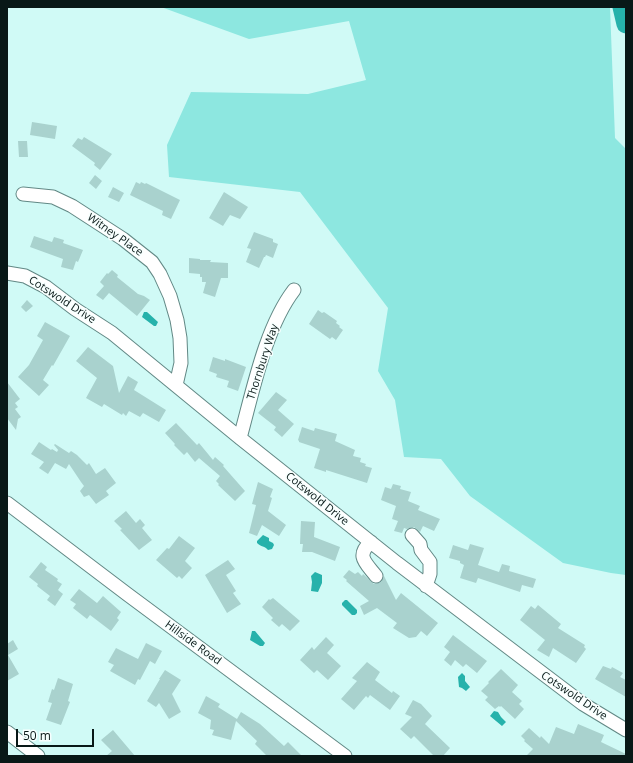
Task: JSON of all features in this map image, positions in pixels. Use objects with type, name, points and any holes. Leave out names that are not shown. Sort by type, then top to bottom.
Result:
[{"type":"street","name":"Witney Place","points":[[23,194],[53,197],[72,206],[124,239],[152,262],[160,274],[170,296],[177,320],[180,338],[181,363],[176,385]]},
{"type":"street","name":"Cotswold Drive","points":[[7,273],[25,276],[46,287],[75,309],[112,333],[240,438],[426,586],[583,704],[626,730]]},
{"type":"street","name":"Thornbury Way","points":[[240,438],[262,355],[280,310],[294,290]]},
{"type":"street","name":"Hillside Road","points":[[7,503],[345,756]]},
{"type":"street","points":[[412,535],[420,544],[421,550],[430,562],[430,574],[426,586]]},
{"type":"street","points":[[371,542],[365,547],[363,560],[376,576]]},
{"type":"street","points":[[7,732],[38,756]]},
{"type":"shaded area","points":[[161,7],[610,7],[615,138],[626,149],[626,575],[563,563],[470,496],[441,459],[404,457],[395,400],[378,371],[388,308],[300,192],[169,177],[167,145],[191,92],[308,94],[366,80],[349,21],[249,39]]},
{"type":"shaded area","points":[[144,312],[147,312],[158,322],[156,326],[142,317]]},
{"type":"shaded area","points":[[263,535],[269,538],[269,541],[273,543],[274,545],[272,549],[268,550],[257,543]]},
{"type":"shaded area","points":[[315,572],[322,575],[322,583],[318,592],[311,591],[311,576]]},
{"type":"shaded area","points":[[345,600],[347,600],[357,610],[355,615],[352,615],[342,605]]},
{"type":"shaded area","points":[[252,631],[255,631],[265,643],[263,646],[260,646],[250,640]]},
{"type":"shaded area","points":[[462,673],[465,676],[465,681],[470,687],[466,691],[459,687],[458,677]]},
{"type":"shaded area","points":[[494,711],[498,712],[506,722],[502,726],[490,716]]},
{"type":"building","points":[[32,122],[57,126],[55,139],[30,135]]},
{"type":"building","points":[[84,137],[112,154],[100,170],[94,165],[95,163],[72,146],[78,138],[82,140]]},
{"type":"building","points":[[18,141],[27,141],[28,157],[19,157]]},
{"type":"building","points":[[95,175],[102,181],[96,189],[89,183]]},
{"type":"building","points":[[136,182],[140,184],[141,182],[146,183],[180,200],[171,219],[162,215],[163,211],[130,195]]},
{"type":"building","points":[[113,187],[124,193],[119,202],[108,197]]},
{"type":"building","points":[[224,192],[248,207],[240,219],[230,215],[223,226],[209,218]]},
{"type":"building","points":[[254,232],[273,239],[273,242],[278,244],[273,258],[266,255],[259,268],[246,262],[251,249],[247,248]]},
{"type":"building","points":[[34,236],[52,242],[54,237],[64,240],[63,243],[83,250],[78,262],[76,261],[73,270],[61,267],[63,259],[30,247]]},
{"type":"building","points":[[189,258],[211,260],[210,262],[228,263],[228,278],[221,278],[215,297],[203,293],[206,282],[202,282],[202,277],[200,277],[200,274],[189,273]]},
{"type":"building","points":[[112,270],[118,275],[117,277],[138,294],[150,300],[137,316],[109,293],[103,300],[96,295],[104,286],[100,282],[107,273],[108,274]]},
{"type":"building","points":[[27,300],[33,306],[26,312],[21,307]]},
{"type":"building","points":[[318,310],[322,313],[324,312],[337,321],[336,323],[343,330],[336,340],[332,337],[330,339],[309,324]]},
{"type":"building","points":[[45,322],[70,336],[53,366],[52,365],[43,380],[49,385],[39,396],[18,377],[29,365],[43,340],[37,336]]},
{"type":"building","points":[[88,347],[113,366],[119,393],[128,376],[138,382],[134,390],[166,410],[159,422],[143,413],[140,417],[129,411],[126,416],[123,413],[122,415],[104,404],[102,407],[86,398],[97,378],[76,361]]},
{"type":"building","points":[[213,357],[225,361],[225,359],[246,367],[238,391],[227,387],[229,381],[216,377],[217,374],[209,371]]},
{"type":"building","points":[[7,382],[20,399],[15,403],[18,407],[15,409],[21,417],[18,419],[16,430],[7,418]]},
{"type":"building","points":[[276,392],[287,400],[278,410],[294,424],[282,437],[274,430],[276,427],[258,413]]},
{"type":"building","points":[[176,423],[197,445],[199,443],[213,460],[215,457],[224,465],[223,466],[245,491],[235,501],[218,485],[219,484],[216,481],[220,476],[199,458],[195,462],[187,452],[184,455],[174,445],[175,444],[165,433]]},
{"type":"building","points":[[302,427],[314,431],[315,428],[337,434],[335,441],[355,450],[353,456],[361,458],[360,462],[366,464],[365,466],[372,468],[367,483],[326,470],[326,472],[314,468],[320,449],[299,442],[298,440]]},
{"type":"building","points":[[39,442],[57,452],[58,450],[59,451],[54,445],[55,444],[69,453],[71,451],[87,465],[89,463],[96,474],[105,468],[116,483],[106,491],[109,495],[96,504],[89,495],[84,497],[80,491],[84,486],[69,464],[66,469],[55,463],[48,474],[39,468],[44,462],[31,454]]},
{"type":"building","points":[[258,482],[273,489],[268,511],[286,525],[279,536],[262,525],[257,536],[249,533],[256,505],[252,504]]},
{"type":"building","points":[[393,484],[401,486],[400,489],[411,492],[408,501],[420,506],[418,510],[440,519],[434,531],[423,526],[420,532],[414,527],[407,529],[404,528],[402,533],[394,531],[398,521],[392,519],[396,506],[381,500],[385,487],[391,489]]},
{"type":"building","points":[[126,511],[136,523],[140,519],[145,525],[142,528],[152,540],[139,550],[120,530],[122,529],[114,521]]},
{"type":"building","points":[[301,521],[315,522],[314,537],[340,547],[335,561],[312,552],[302,552],[303,544],[300,544]]},
{"type":"building","points":[[179,536],[195,548],[185,561],[192,568],[182,579],[179,576],[177,578],[156,560],[167,548],[169,549]]},
{"type":"building","points":[[470,544],[484,548],[478,565],[499,572],[502,564],[510,566],[509,571],[536,579],[533,588],[522,585],[520,592],[478,578],[476,583],[460,578],[464,565],[460,563],[460,561],[449,558],[453,545],[468,550]]},
{"type":"building","points":[[228,560],[235,569],[226,575],[236,591],[233,593],[241,604],[227,613],[205,575]]},
{"type":"building","points":[[41,562],[47,567],[45,570],[58,579],[57,581],[62,584],[58,590],[63,594],[55,606],[47,600],[50,596],[37,586],[38,584],[29,577]]},
{"type":"building","points":[[349,570],[355,574],[358,572],[362,576],[363,574],[374,584],[381,582],[384,576],[396,600],[401,593],[438,623],[427,636],[421,631],[416,637],[409,638],[393,628],[397,623],[377,608],[364,615],[360,606],[369,601],[343,577]]},
{"type":"building","points":[[79,589],[97,603],[103,596],[121,612],[117,618],[119,620],[111,631],[90,615],[87,619],[73,608],[76,604],[70,600]]},
{"type":"building","points":[[273,598],[300,621],[290,631],[282,624],[279,627],[271,620],[273,618],[262,607],[269,599],[270,600]]},
{"type":"building","points":[[538,605],[561,624],[558,628],[585,645],[584,647],[586,649],[576,663],[553,648],[549,657],[537,650],[545,640],[520,620],[531,606],[535,609]]},
{"type":"building","points":[[453,635],[487,661],[477,673],[466,664],[463,667],[455,660],[451,666],[444,660],[450,652],[444,647]]},
{"type":"building","points":[[326,637],[334,645],[327,653],[341,666],[328,680],[317,670],[314,673],[300,660],[312,647],[314,650]]},
{"type":"building","points":[[13,640],[18,649],[8,655],[19,674],[7,681],[7,644]]},
{"type":"building","points":[[146,643],[162,651],[155,664],[150,661],[140,680],[138,679],[135,685],[110,671],[114,665],[108,662],[116,648],[138,659]]},
{"type":"building","points":[[367,662],[380,672],[375,680],[392,693],[393,691],[400,696],[390,710],[370,695],[368,698],[366,696],[354,710],[341,699],[357,681],[352,678]]},
{"type":"building","points":[[603,666],[611,669],[612,667],[623,673],[620,677],[626,680],[626,697],[595,679]]},
{"type":"building","points":[[501,669],[518,685],[512,692],[522,701],[519,704],[524,709],[515,719],[501,706],[495,709],[485,700],[488,697],[481,691]]},
{"type":"building","points":[[165,670],[181,680],[172,694],[181,712],[169,719],[159,703],[156,707],[147,701]]},
{"type":"building","points":[[58,678],[73,684],[68,701],[70,702],[61,725],[46,720],[52,703],[48,702],[52,689],[54,690]]},
{"type":"building","points":[[206,696],[220,704],[218,707],[237,719],[241,712],[260,724],[284,746],[288,742],[302,756],[267,756],[255,744],[257,741],[236,721],[231,740],[212,735],[214,730],[210,729],[211,720],[198,713]]},
{"type":"building","points":[[413,700],[421,704],[432,716],[425,724],[450,748],[443,756],[434,756],[414,736],[411,739],[400,729],[412,717],[405,714]]},
{"type":"building","points":[[578,724],[604,735],[601,742],[626,754],[626,756],[526,756],[533,749],[521,736],[529,728],[540,738],[541,736],[549,744],[556,727],[574,734]]},
{"type":"building","points":[[113,730],[135,756],[106,756],[112,751],[101,740]]},
{"type":"waterway","points":[[622,7],[626,24]]}]
